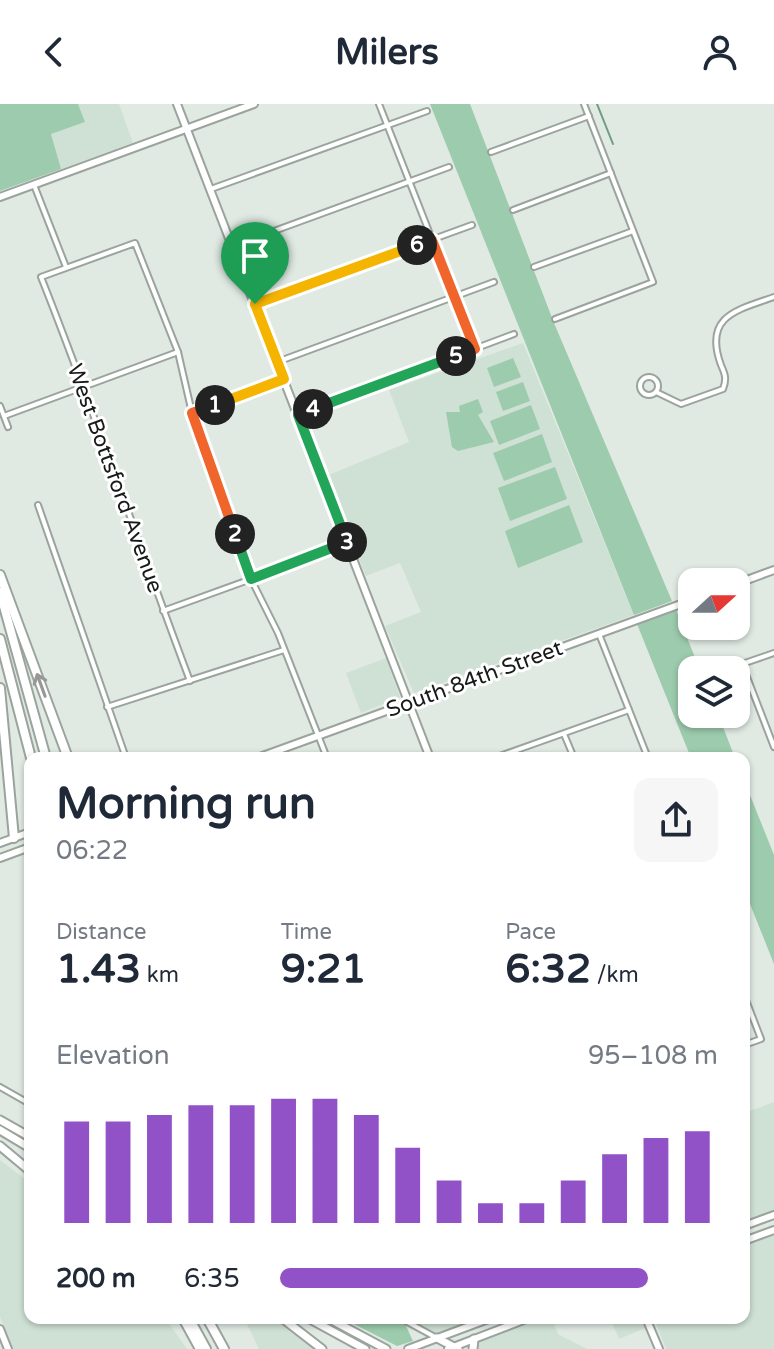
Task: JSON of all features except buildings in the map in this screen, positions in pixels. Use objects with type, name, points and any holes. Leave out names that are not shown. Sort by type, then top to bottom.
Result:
[{"type":"highway","points":[[0,575],[66,752]]},
{"type":"highway","points":[[0,592],[44,752]]},
{"type":"highway","points":[[0,639],[29,752]]},
{"type":"highway","points":[[0,688],[14,838]]},
{"type":"highway","points":[[186,1324],[200,1349]]},
{"type":"highway","points":[[192,1324],[206,1349]]},
{"type":"highway","points":[[210,1324],[224,1349]]},
{"type":"main road","points":[[0,1120],[24,1134]]},
{"type":"main road","points":[[0,1130],[24,1144]]},
{"type":"main road","points":[[0,1146],[18,1163]]},
{"type":"main road","points":[[0,1153],[24,1167]]},
{"type":"main road","points":[[290,1324],[322,1349]]},
{"type":"main road","points":[[319,1324],[365,1349]]},
{"type":"main road","points":[[339,1324],[386,1349]]},
{"type":"main road","points":[[437,1338],[453,1348]]},
{"type":"main road","points":[[473,1349],[474,1339]]},
{"type":"street","points":[[177,104],[428,752]]},
{"type":"street","points":[[0,197],[254,104]]},
{"type":"street","points":[[379,104],[475,349]]},
{"type":"street","points":[[555,319],[653,282],[584,104]]},
{"type":"street","points":[[211,190],[427,111]]},
{"type":"street","points":[[491,152],[589,116]]},
{"type":"street","points":[[233,247],[449,167]]},
{"type":"street","points":[[513,210],[611,173]]},
{"type":"street","points":[[34,185],[66,267],[135,243],[178,352],[192,413],[251,579],[284,650],[325,752]]},
{"type":"street","points":[[255,304],[472,225]]},
{"type":"street","points":[[534,267],[633,231]]},
{"type":"street","name":"West Bottsford Avenue","points":[[66,267],[41,277],[84,384],[190,681]]},
{"type":"street","points":[[277,362],[494,282]]},
{"type":"street","points":[[656,392],[681,404],[723,389],[726,376],[715,341],[719,327],[740,308],[774,297]]},
{"type":"street","points":[[298,415],[514,334]]},
{"type":"street","points":[[4,416],[84,384],[178,352]]},
{"type":"street","points":[[192,413],[284,379]]},
{"type":"street","points":[[654,379],[656,392],[649,396],[643,394],[639,386],[641,380],[654,379]]},
{"type":"street","points":[[0,406],[8,427]]},
{"type":"street","points":[[38,505],[124,752]]},
{"type":"street","points":[[163,611],[348,544]]},
{"type":"street","points":[[750,579],[774,570]]},
{"type":"street","name":"South 84th Street","points":[[274,752],[678,605]]},
{"type":"street","points":[[599,634],[646,752]]},
{"type":"street","points":[[107,707],[284,650]]},
{"type":"street","points":[[774,653],[742,664],[774,747]]},
{"type":"street","points":[[516,752],[629,710]]},
{"type":"street","points":[[564,733],[572,752]]},
{"type":"street","points":[[0,843],[24,834]]},
{"type":"street","points":[[14,838],[24,845]]},
{"type":"street","points":[[0,858],[24,850]]},
{"type":"street","points":[[750,1011],[761,1039],[750,1043]]},
{"type":"street","points":[[0,1087],[24,1101]]},
{"type":"street","points":[[750,1224],[774,1215]]},
{"type":"street","points":[[750,1239],[772,1231],[766,1218]]},
{"type":"street","points":[[411,1324],[437,1338]]},
{"type":"street","points":[[408,1349],[475,1324]]},
{"type":"street","points":[[453,1348],[513,1324]]},
{"type":"street","points":[[649,1324],[659,1349]]},
{"type":"street","points":[[0,1329],[8,1349]]},
{"type":"shaded area","points":[[78,104],[119,104],[133,143],[61,169],[51,134],[85,122]]},
{"type":"shaded area","points":[[523,343],[634,615],[414,693],[385,626],[421,612],[400,563],[366,576],[326,476],[409,442],[389,390]]},
{"type":"shaded area","points":[[386,658],[400,697],[361,713],[346,673]]},
{"type":"shaded area","points":[[774,1102],[774,1211],[750,1220],[750,1111]]},
{"type":"shaded area","points":[[0,1160],[24,1178],[24,1324],[169,1324],[187,1349],[12,1349],[0,1317]]},
{"type":"shaded area","points":[[774,1235],[774,1349],[666,1349],[656,1324],[750,1324],[750,1244]]},
{"type":"shaded area","points":[[247,1324],[286,1324],[317,1349],[259,1349]]},
{"type":"shaded area","points":[[411,1324],[475,1324],[437,1338]]},
{"type":"shaded area","points":[[530,1324],[554,1324],[558,1334],[587,1349],[477,1349],[480,1342]]},
{"type":"shaded area","points":[[613,1324],[643,1324],[645,1328],[619,1339]]},
{"type":"green space","points":[[0,104],[78,104],[85,122],[51,134],[61,169],[0,191]]},
{"type":"green space","points":[[430,104],[470,104],[554,323],[672,601],[634,615]]},
{"type":"green space","points":[[513,358],[521,377],[494,387],[487,368]]},
{"type":"green space","points":[[523,382],[530,401],[503,411],[496,392]]},
{"type":"green space","points":[[478,399],[483,412],[478,415],[494,442],[458,451],[452,447],[446,412],[460,412],[459,406]]},
{"type":"green space","points":[[531,405],[540,429],[499,445],[490,421]]},
{"type":"green space","points":[[542,434],[552,462],[504,481],[493,453]]},
{"type":"green space","points":[[555,467],[567,499],[510,521],[498,488]]},
{"type":"green space","points":[[569,505],[583,542],[518,568],[505,531]]},
{"type":"green space","points":[[676,610],[678,640],[688,640],[694,656],[678,656],[678,726],[637,624]]},
{"type":"green space","points":[[679,728],[723,728],[733,752],[689,752]]},
{"type":"green space","points":[[750,795],[774,855],[774,964],[750,904]]},
{"type":"green space","points":[[354,1324],[405,1324],[413,1341],[397,1346]]},
{"type":"waterway","points":[[597,104],[613,144]]},
{"type":"route","points":[[432,240],[475,349],[298,415],[348,544],[251,579],[192,413],[284,379],[255,304],[432,240]]}]
